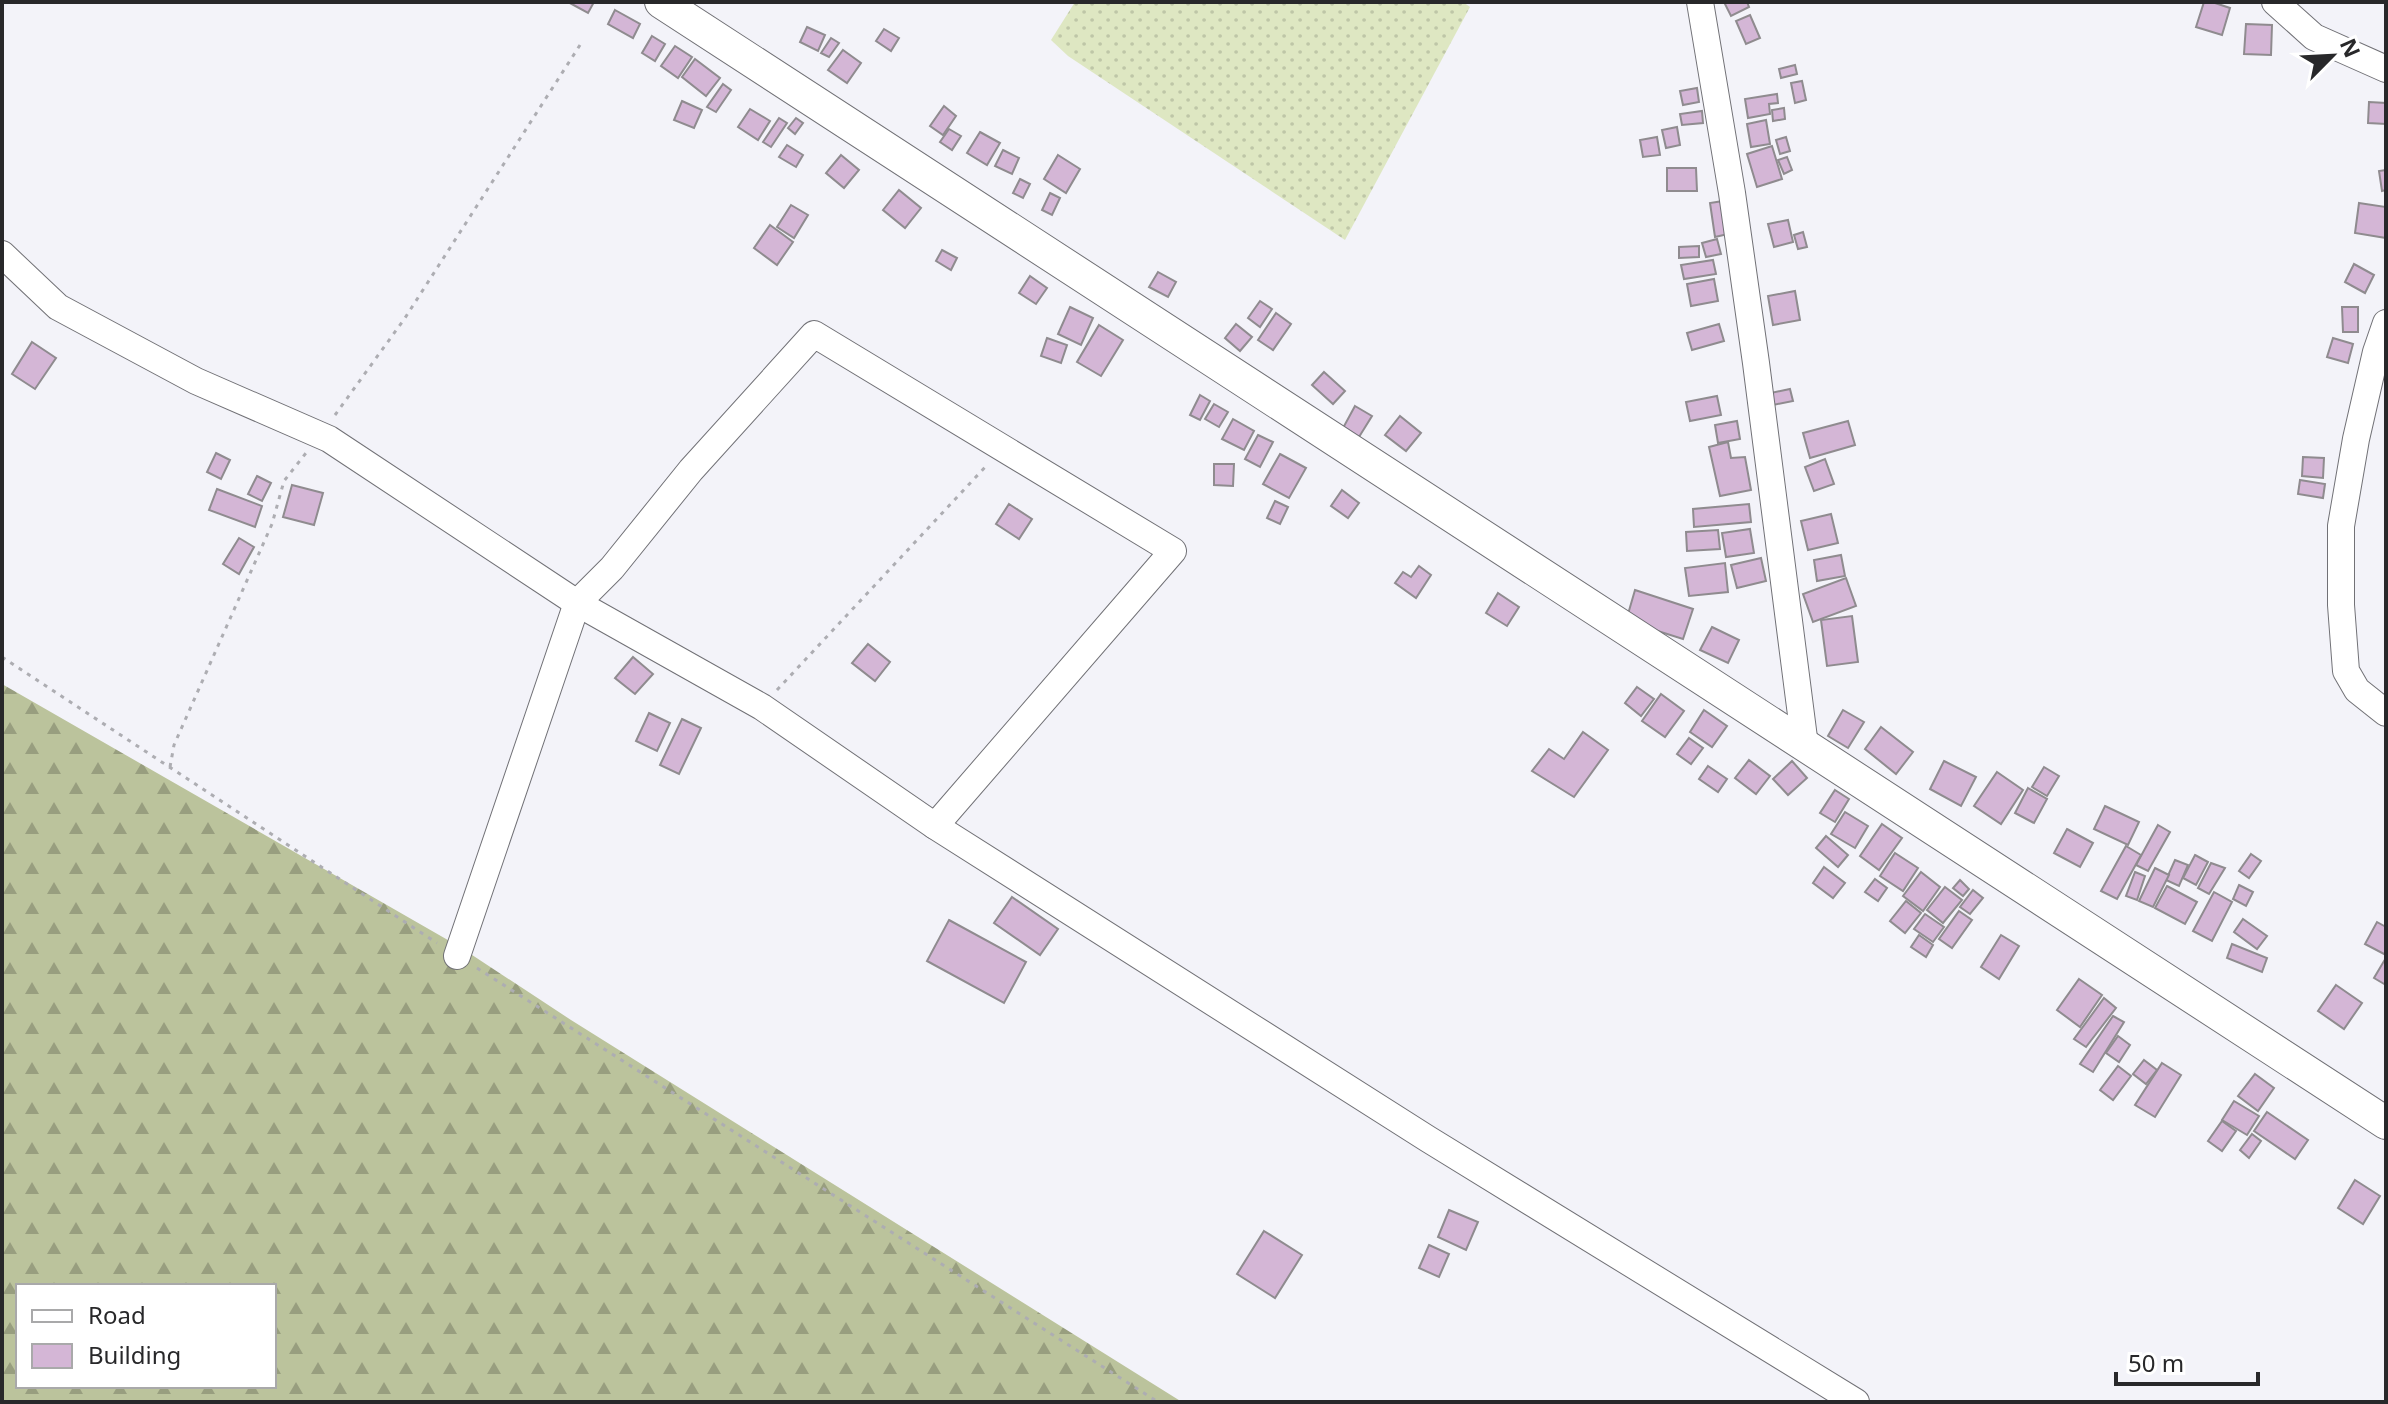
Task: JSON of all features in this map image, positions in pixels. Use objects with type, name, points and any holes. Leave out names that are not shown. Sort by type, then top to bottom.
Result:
[{"type":"main road","points":[[661,2],[2386,1123]]},
{"type":"street","points":[[1700,2],[1754,347],[1805,746]]},
{"type":"street","points":[[2275,2],[2314,37],[2386,69]]},
{"type":"street","points":[[2,254],[58,307],[196,381],[320,435],[577,603],[762,707],[935,826],[1428,1139],[1856,1402]]},
{"type":"street","points":[[2386,323],[2376,352],[2356,439],[2341,526],[2341,605],[2346,671],[2357,690],[2386,713]]},
{"type":"street","points":[[457,956],[577,603],[612,568],[691,470],[814,334],[1173,551],[935,826]]},
{"type":"path","points":[[169,768],[174,745],[272,524],[284,481],[405,318],[580,45]]},
{"type":"path","points":[[762,707],[1004,447]]},
{"type":"path","points":[[2,657],[457,956],[1158,1402]]},
{"type":"green space","points":[[1075,2],[1463,2],[1470,7],[1345,240],[1068,56],[1051,40]]},
{"type":"green space","points":[[2,684],[460,947],[571,1020],[1182,1402],[2,1402]]},
{"type":"building","points":[[568,2],[594,2],[588,13]]},
{"type":"building","points":[[1724,2],[1747,2],[1749,7],[1731,16]]},
{"type":"building","points":[[2204,2],[2230,8],[2222,35],[2196,27]]},
{"type":"building","points":[[615,10],[640,24],[633,38],[608,24]]},
{"type":"building","points":[[1750,15],[1760,38],[1746,44],[1736,21]]},
{"type":"building","points":[[2246,24],[2272,25],[2271,55],[2244,54]]},
{"type":"building","points":[[807,27],[825,35],[818,51],[800,42]]},
{"type":"building","points":[[884,29],[899,38],[891,51],[876,41]]},
{"type":"building","points":[[652,36],[665,44],[655,61],[642,53]]},
{"type":"building","points":[[831,38],[839,43],[829,57],[821,53]]},
{"type":"building","points":[[675,46],[692,57],[678,78],[661,66]]},
{"type":"building","points":[[843,50],[861,63],[847,83],[828,70]]},
{"type":"building","points":[[695,59],[720,78],[706,96],[682,77]]},
{"type":"building","points":[[1795,65],[1797,74],[1781,78],[1779,69]]},
{"type":"building","points":[[1802,81],[1806,100],[1795,103],[1791,83]]},
{"type":"building","points":[[723,84],[731,90],[716,112],[707,107]]},
{"type":"building","points":[[1697,88],[1699,102],[1683,105],[1680,91]]},
{"type":"building","points":[[1777,94],[1778,103],[1769,104],[1770,114],[1748,118],[1745,99]]},
{"type":"building","points":[[682,101],[702,110],[694,128],[674,120]]},
{"type":"building","points":[[2369,102],[2386,103],[2386,124],[2368,123]]},
{"type":"building","points":[[944,106],[956,116],[943,135],[930,126]]},
{"type":"building","points":[[1784,108],[1785,119],[1773,121],[1772,110]]},
{"type":"building","points":[[750,109],[770,121],[758,140],[738,127]]},
{"type":"building","points":[[1702,111],[1703,123],[1682,125],[1680,114]]},
{"type":"building","points":[[779,118],[787,123],[771,147],[763,142]]},
{"type":"building","points":[[796,118],[803,123],[795,134],[788,128]]},
{"type":"building","points":[[1766,120],[1770,144],[1751,147],[1747,124]]},
{"type":"building","points":[[1677,127],[1680,145],[1666,148],[1662,130]]},
{"type":"building","points":[[949,129],[961,136],[952,150],[940,142]]},
{"type":"building","points":[[980,132],[1000,143],[987,165],[967,153]]},
{"type":"building","points":[[1657,137],[1660,155],[1643,157],[1640,140]]},
{"type":"building","points":[[1786,137],[1790,151],[1780,154],[1776,140]]},
{"type":"building","points":[[787,145],[803,155],[796,167],[779,157]]},
{"type":"building","points":[[1772,146],[1782,179],[1757,187],[1747,154]]},
{"type":"building","points":[[1003,150],[1019,158],[1012,174],[995,166]]},
{"type":"building","points":[[841,155],[859,170],[844,188],[826,173]]},
{"type":"building","points":[[1058,155],[1080,169],[1066,193],[1044,179]]},
{"type":"building","points":[[1787,157],[1792,170],[1784,174],[1778,160]]},
{"type":"building","points":[[1667,168],[1696,168],[1697,191],[1667,191]]},
{"type":"building","points":[[2386,170],[2386,190],[2382,191],[2379,171]]},
{"type":"building","points":[[1020,179],[1030,184],[1023,198],[1013,193]]},
{"type":"building","points":[[899,190],[921,208],[905,228],[883,210]]},
{"type":"building","points":[[1050,193],[1060,198],[1052,215],[1042,210]]},
{"type":"building","points":[[1723,201],[1728,234],[1715,237],[1710,203]]},
{"type":"building","points":[[2359,203],[2386,207],[2386,238],[2355,233]]},
{"type":"building","points":[[791,205],[808,215],[794,238],[777,227]]},
{"type":"building","points":[[1788,220],[1793,242],[1774,247],[1768,224]]},
{"type":"building","points":[[770,225],[793,242],[777,265],[754,248]]},
{"type":"building","points":[[1803,232],[1807,247],[1798,249],[1794,235]]},
{"type":"building","points":[[1717,239],[1721,254],[1706,257],[1702,243]]},
{"type":"building","points":[[1699,246],[1699,257],[1679,258],[1679,247]]},
{"type":"building","points":[[942,250],[957,258],[951,270],[936,261]]},
{"type":"building","points":[[1713,260],[1716,274],[1684,279],[1681,265]]},
{"type":"building","points":[[2354,264],[2374,275],[2365,293],[2345,282]]},
{"type":"building","points":[[1158,272],[1176,282],[1168,297],[1149,287]]},
{"type":"building","points":[[1030,276],[1047,288],[1036,304],[1019,293]]},
{"type":"building","points":[[1714,279],[1718,301],[1691,306],[1687,284]]},
{"type":"building","points":[[1795,291],[1800,320],[1773,325],[1768,296]]},
{"type":"building","points":[[1260,301],[1272,309],[1260,327],[1248,318]]},
{"type":"building","points":[[1070,307],[1093,318],[1081,345],[1058,334]]},
{"type":"building","points":[[2342,307],[2358,307],[2358,332],[2343,332]]},
{"type":"building","points":[[1276,313],[1291,324],[1273,350],[1258,340]]},
{"type":"building","points":[[1236,324],[1252,337],[1240,351],[1225,338]]},
{"type":"building","points":[[1719,324],[1724,341],[1692,350],[1687,333]]},
{"type":"building","points":[[1099,325],[1123,340],[1101,376],[1077,362]]},
{"type":"building","points":[[1047,338],[1067,345],[1061,363],[1041,356]]},
{"type":"building","points":[[2333,338],[2353,344],[2348,363],[2327,357]]},
{"type":"building","points":[[32,342],[56,358],[35,389],[12,374]]},
{"type":"building","points":[[1324,372],[1345,391],[1333,404],[1312,385]]},
{"type":"building","points":[[1790,389],[1793,401],[1768,406],[1766,394]]},
{"type":"building","points":[[1200,395],[1210,401],[1200,420],[1190,415]]},
{"type":"building","points":[[1717,396],[1721,415],[1690,421],[1686,402]]},
{"type":"building","points":[[1214,404],[1228,412],[1219,427],[1205,419]]},
{"type":"building","points":[[1355,406],[1372,416],[1359,437],[1343,428]]},
{"type":"building","points":[[1400,416],[1421,433],[1406,451],[1385,435]]},
{"type":"building","points":[[1233,419],[1254,431],[1244,450],[1222,439]]},
{"type":"building","points":[[1737,421],[1740,439],[1718,443],[1715,425]]},
{"type":"building","points":[[1848,421],[1855,445],[1810,458],[1803,433]]},
{"type":"building","points":[[1258,435],[1273,442],[1260,467],[1245,459]]},
{"type":"building","points":[[1728,442],[1731,458],[1745,457],[1751,490],[1720,496],[1709,447]]},
{"type":"building","points":[[216,453],[230,460],[221,479],[207,472]]},
{"type":"building","points":[[1280,454],[1306,468],[1289,498],[1263,484]]},
{"type":"building","points":[[2303,457],[2324,458],[2323,478],[2302,476]]},
{"type":"building","points":[[1825,459],[1834,484],[1814,491],[1805,467]]},
{"type":"building","points":[[1214,464],[1234,464],[1233,486],[1214,485]]},
{"type":"building","points":[[257,476],[271,483],[262,501],[248,494]]},
{"type":"building","points":[[2300,480],[2325,484],[2323,498],[2298,494]]},
{"type":"building","points":[[292,485],[323,493],[314,525],[283,517]]},
{"type":"building","points":[[217,489],[262,506],[255,527],[209,510]]},
{"type":"building","points":[[1342,490],[1359,503],[1348,518],[1331,506]]},
{"type":"building","points":[[1275,501],[1288,507],[1280,524],[1267,518]]},
{"type":"building","points":[[1009,504],[1032,519],[1019,539],[996,524]]},
{"type":"building","points":[[1749,504],[1751,522],[1694,527],[1693,509]]},
{"type":"building","points":[[1831,514],[1838,543],[1808,550],[1801,521]]},
{"type":"building","points":[[1750,529],[1754,553],[1726,557],[1722,533]]},
{"type":"building","points":[[1718,530],[1720,549],[1687,551],[1686,532]]},
{"type":"building","points":[[239,538],[254,547],[239,574],[223,564]]},
{"type":"building","points":[[1841,555],[1845,576],[1817,581],[1814,560]]},
{"type":"building","points":[[1761,558],[1766,581],[1737,588],[1731,565]]},
{"type":"building","points":[[1725,563],[1728,592],[1689,596],[1685,568]]},
{"type":"building","points":[[1419,566],[1431,575],[1416,598],[1395,583],[1403,572],[1411,577]]},
{"type":"building","points":[[1846,578],[1856,606],[1813,622],[1803,594]]},
{"type":"building","points":[[1635,590],[1693,609],[1683,639],[1626,621]]},
{"type":"building","points":[[1498,593],[1519,607],[1507,626],[1486,613]]},
{"type":"building","points":[[1852,616],[1858,662],[1827,666],[1821,620]]},
{"type":"building","points":[[1712,627],[1739,640],[1728,663],[1700,650]]},
{"type":"building","points":[[868,644],[890,662],[875,681],[852,663]]},
{"type":"building","points":[[633,657],[653,674],[635,694],[615,678]]},
{"type":"building","points":[[1637,687],[1654,699],[1641,716],[1625,703]]},
{"type":"building","points":[[1661,694],[1684,711],[1665,737],[1642,721]]},
{"type":"building","points":[[1704,710],[1727,726],[1712,747],[1690,732]]},
{"type":"building","points":[[1843,710],[1864,722],[1848,748],[1828,736]]},
{"type":"building","points":[[649,713],[670,723],[657,751],[636,741]]},
{"type":"building","points":[[682,719],[701,728],[679,774],[660,765]]},
{"type":"building","points":[[1881,727],[1913,752],[1896,774],[1865,749]]},
{"type":"building","points":[[1583,732],[1608,750],[1574,797],[1532,771],[1549,749],[1564,759]]},
{"type":"building","points":[[1689,738],[1703,748],[1691,764],[1677,754]]},
{"type":"building","points":[[1749,760],[1770,776],[1756,794],[1735,778]]},
{"type":"building","points":[[1792,761],[1807,778],[1788,795],[1773,779]]},
{"type":"building","points":[[1944,761],[1976,777],[1961,806],[1930,789]]},
{"type":"building","points":[[1708,766],[1727,779],[1718,792],[1699,779]]},
{"type":"building","points":[[2044,767],[2059,776],[2047,796],[2032,787]]},
{"type":"building","points":[[1997,772],[2023,790],[2001,824],[1974,806]]},
{"type":"building","points":[[2028,788],[2047,799],[2034,823],[2015,813]]},
{"type":"building","points":[[1835,790],[1849,799],[1835,822],[1820,813]]},
{"type":"building","points":[[2105,806],[2139,822],[2128,845],[2094,829]]},
{"type":"building","points":[[1845,812],[1868,826],[1855,848],[1831,834]]},
{"type":"building","points":[[1882,824],[1902,838],[1879,870],[1860,856]]},
{"type":"building","points":[[2158,825],[2170,832],[2148,871],[2136,865]]},
{"type":"building","points":[[2067,829],[2093,843],[2080,867],[2054,853]]},
{"type":"building","points":[[1826,836],[1848,855],[1838,867],[1816,848]]},
{"type":"building","points":[[2126,846],[2141,855],[2117,899],[2101,891]]},
{"type":"building","points":[[1895,853],[1918,868],[1903,891],[1880,876]]},
{"type":"building","points":[[2251,854],[2261,861],[2249,878],[2239,871]]},
{"type":"building","points":[[2195,855],[2208,862],[2196,885],[2183,878]]},
{"type":"building","points":[[2175,860],[2188,865],[2179,886],[2166,880]]},
{"type":"building","points":[[2211,863],[2225,868],[2209,894],[2198,888]]},
{"type":"building","points":[[1824,867],[1845,883],[1833,898],[1813,883]]},
{"type":"building","points":[[2155,868],[2169,875],[2153,907],[2139,901]]},
{"type":"building","points":[[1921,872],[1940,887],[1923,911],[1903,896]]},
{"type":"building","points":[[2135,872],[2145,876],[2137,900],[2126,896]]},
{"type":"building","points":[[1875,879],[1887,888],[1878,901],[1865,892]]},
{"type":"building","points":[[1960,880],[1969,889],[1963,896],[1953,888]]},
{"type":"building","points":[[2239,885],[2253,892],[2246,906],[2233,899]]},
{"type":"building","points":[[2167,886],[2197,902],[2185,924],[2155,908]]},
{"type":"building","points":[[1945,887],[1962,900],[1943,923],[1927,910]]},
{"type":"building","points":[[1973,890],[1983,898],[1970,914],[1960,907]]},
{"type":"building","points":[[2214,892],[2232,902],[2212,941],[2193,931]]},
{"type":"building","points":[[1012,897],[1058,929],[1040,955],[994,923]]},
{"type":"building","points":[[1906,901],[1921,913],[1905,933],[1890,921]]},
{"type":"building","points":[[1959,911],[1972,920],[1952,948],[1939,939]]},
{"type":"building","points":[[1925,914],[1944,927],[1933,942],[1914,929]]},
{"type":"building","points":[[2243,919],[2267,936],[2257,949],[2234,932]]},
{"type":"building","points":[[949,920],[1026,962],[1004,1003],[927,961]]},
{"type":"building","points":[[2377,922],[2386,927],[2386,955],[2365,944]]},
{"type":"building","points":[[1919,935],[1933,945],[1926,957],[1911,947]]},
{"type":"building","points":[[2001,935],[2019,946],[1999,979],[1981,967]]},
{"type":"building","points":[[2232,944],[2267,958],[2262,972],[2227,958]]},
{"type":"building","points":[[2384,961],[2386,963],[2386,985],[2374,978]]},
{"type":"building","points":[[2079,979],[2102,995],[2080,1027],[2057,1010]]},
{"type":"building","points":[[2336,985],[2362,1003],[2344,1029],[2318,1011]]},
{"type":"building","points":[[2104,998],[2116,1008],[2086,1047],[2074,1039]]},
{"type":"building","points":[[2113,1016],[2124,1022],[2093,1072],[2080,1064]]},
{"type":"building","points":[[2118,1036],[2130,1045],[2119,1062],[2106,1053]]},
{"type":"building","points":[[2144,1060],[2157,1070],[2146,1084],[2133,1074]]},
{"type":"building","points":[[2162,1063],[2181,1075],[2155,1117],[2135,1105]]},
{"type":"building","points":[[2118,1066],[2131,1076],[2113,1100],[2100,1090]]},
{"type":"building","points":[[2255,1074],[2274,1088],[2258,1111],[2238,1096]]},
{"type":"building","points":[[2234,1101],[2259,1116],[2247,1135],[2222,1120]]},
{"type":"building","points":[[2267,1112],[2308,1140],[2295,1159],[2254,1131]]},
{"type":"building","points":[[2222,1121],[2236,1131],[2222,1151],[2208,1141]]},
{"type":"building","points":[[2252,1134],[2261,1141],[2249,1158],[2240,1150]]},
{"type":"building","points":[[2355,1180],[2380,1196],[2363,1224],[2338,1208]]},
{"type":"building","points":[[1449,1210],[1478,1222],[1466,1250],[1438,1237]]},
{"type":"building","points":[[1264,1231],[1302,1255],[1275,1298],[1237,1274]]},
{"type":"building","points":[[1429,1245],[1449,1254],[1439,1277],[1419,1268]]}]
